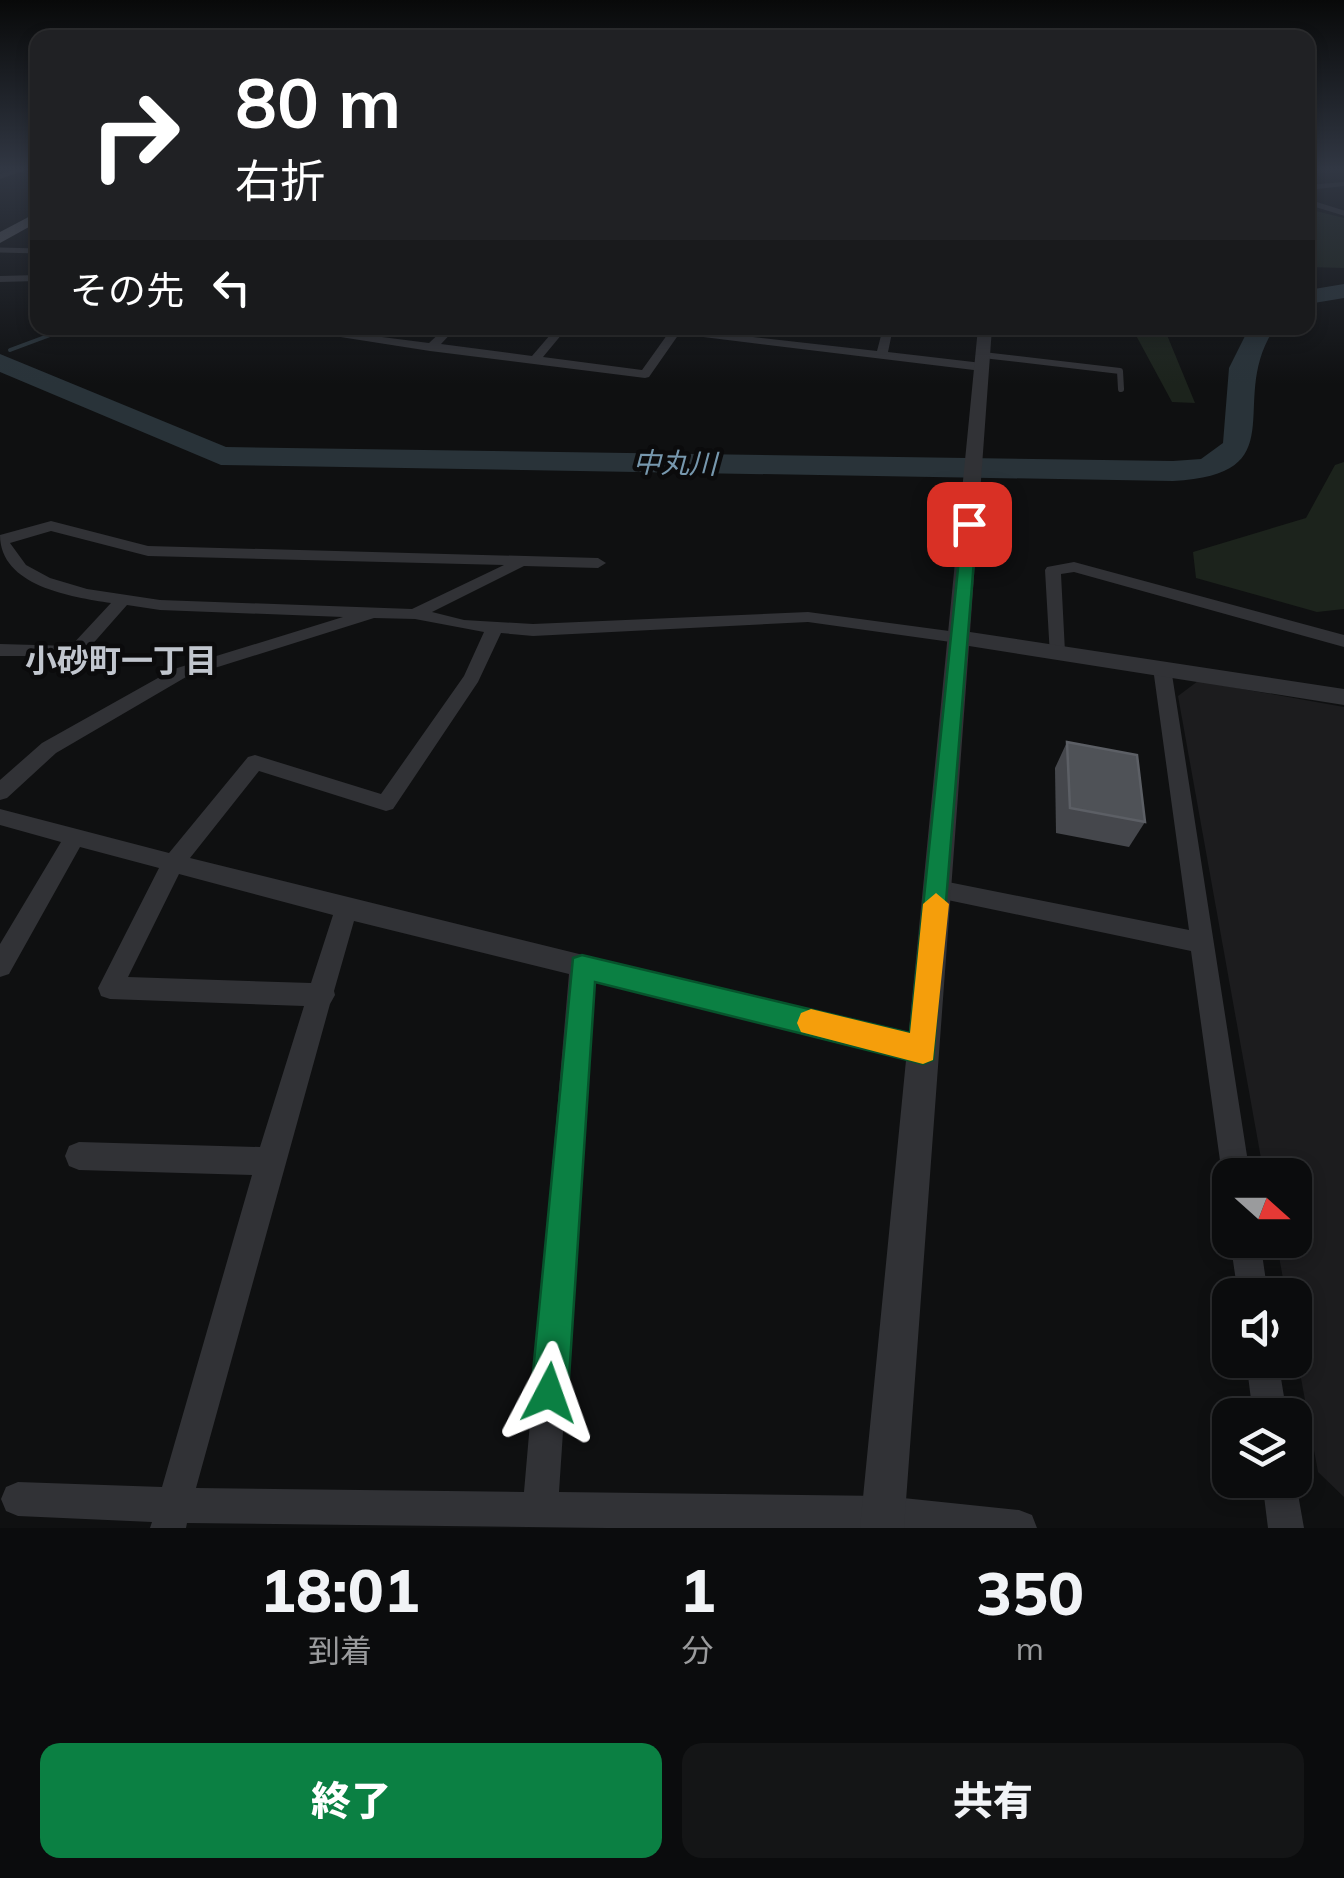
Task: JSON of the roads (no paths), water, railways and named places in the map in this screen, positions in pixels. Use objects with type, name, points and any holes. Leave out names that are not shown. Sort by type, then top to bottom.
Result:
[{"type":"street","points":[[0,278],[30,278]]},
{"type":"street","points":[[332,335],[645,374],[672,335]]},
{"type":"street","points":[[350,338],[354,335]]},
{"type":"street","points":[[430,348],[444,335]]},
{"type":"street","points":[[534,361],[556,335]]},
{"type":"street","points":[[781,335],[882,353],[982,361]]},
{"type":"street","points":[[882,353],[886,335]]},
{"type":"street","points":[[883,1521],[985,335]]},
{"type":"street","points":[[598,563],[148,551],[51,526],[0,540],[20,568],[44,580],[123,600],[414,614],[495,628],[584,629],[808,617],[1344,697]]},
{"type":"street","points":[[414,614],[524,562]]},
{"type":"street","points":[[1056,652],[1052,570],[1074,567],[1344,641]]},
{"type":"street","points":[[0,650],[76,652],[123,600]]},
{"type":"street","points":[[0,792],[50,748],[180,673],[375,612]]},
{"type":"street","points":[[323,995],[110,988],[172,865],[255,762],[386,803],[472,678],[495,628]]},
{"type":"street","points":[[1162,668],[1234,1158]]},
{"type":"street","points":[[0,817],[346,910],[923,1050]]},
{"type":"street","points":[[0,966],[74,837]]},
{"type":"street","points":[[938,889],[1204,942]]},
{"type":"street","points":[[171,1516],[270,1161],[346,910]]},
{"type":"street","points":[[540,1509],[582,967]]},
{"type":"street","points":[[79,1156],[270,1161]]},
{"type":"street","points":[[1282,1498],[1286,1528]]},
{"type":"street","points":[[18,1499],[171,1516],[540,1509],[1019,1528]]},
{"type":"lane","points":[[0,250],[30,251]]},
{"type":"lane","points":[[982,361],[1120,371],[1122,390]]},
{"type":"waterway","name":"中丸川","points":[[1315,296],[1344,291]]},
{"type":"waterway","points":[[10,350],[50,335]]},
{"type":"waterway","name":"中丸川","points":[[0,362],[221,456],[1173,471],[1211,466],[1233,452],[1238,443],[1242,368],[1257,335]]},
{"type":"district","name":"小砂町一丁目","points":[[121,661]]}]
